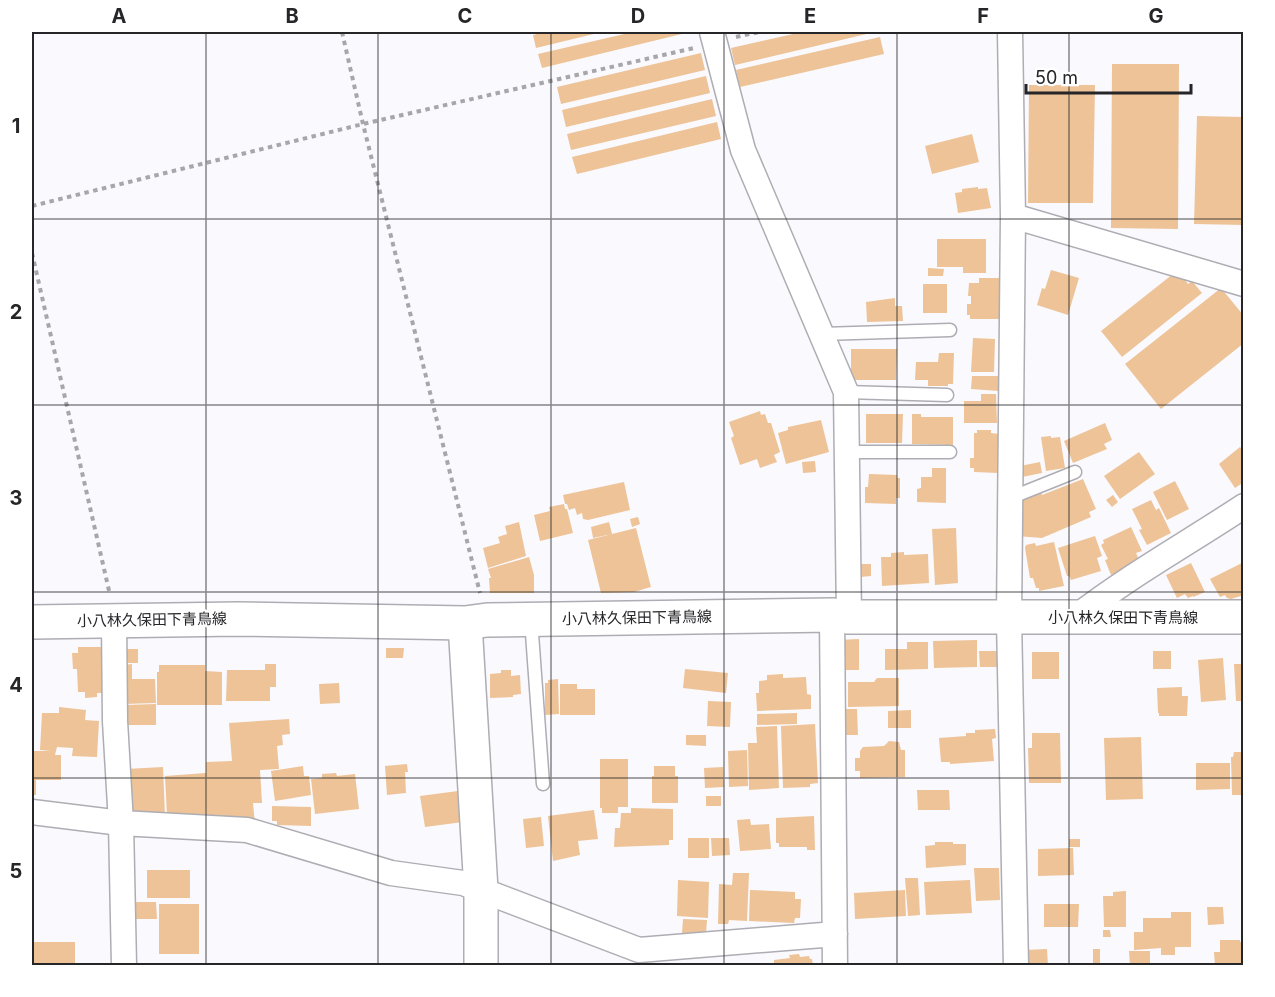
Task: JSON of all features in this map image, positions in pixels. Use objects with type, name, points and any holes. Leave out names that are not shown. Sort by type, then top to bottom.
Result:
[{"type":"main road","name":"小八林久保田下青鳥線","points":[[32,622],[238,619],[476,622],[840,616],[1009,619],[1244,617]]},
{"type":"main road","points":[[476,622],[481,966]]},
{"type":"street","points":[[1010,32],[1013,216],[1009,619],[1016,966]]},
{"type":"street","points":[[714,37],[743,150],[846,392],[847,452],[840,616],[835,966]]},
{"type":"street","points":[[1013,216],[1244,284]]},
{"type":"street","points":[[1076,617],[1107,593],[1244,506]]},
{"type":"street","points":[[114,621],[115,721],[121,823],[124,966]]},
{"type":"street","points":[[32,812],[121,823],[247,830],[391,873],[463,884],[639,950],[835,934]]},
{"type":"lane","points":[[822,334],[950,330]]},
{"type":"lane","points":[[846,392],[947,395]]},
{"type":"lane","points":[[847,452],[950,452]]},
{"type":"lane","points":[[1010,498],[1076,472]]},
{"type":"lane","points":[[531,620],[543,784]]},
{"type":"path","points":[[342,32],[476,622]]},
{"type":"path","points":[[32,206],[714,37],[759,32]]},
{"type":"path","points":[[32,253],[113,607],[114,621]]},
{"type":"building","points":[[545,32],[602,32],[536,48],[533,35]]},
{"type":"building","points":[[633,32],[690,32],[542,68],[538,54]]},
{"type":"building","points":[[802,32],[875,32],[735,65],[731,48]]},
{"type":"building","points":[[880,37],[884,54],[740,87],[736,70]]},
{"type":"building","points":[[701,53],[705,70],[561,104],[557,87]]},
{"type":"building","points":[[1112,64],[1179,64],[1178,229],[1111,228]]},
{"type":"building","points":[[706,76],[710,93],[566,127],[562,110]]},
{"type":"building","points":[[1029,85],[1095,85],[1093,203],[1028,203]]},
{"type":"building","points":[[712,99],[716,116],[571,150],[567,134]]},
{"type":"building","points":[[1197,116],[1244,117],[1244,225],[1194,224]]},
{"type":"building","points":[[717,122],[721,139],[577,174],[572,157]]},
{"type":"building","points":[[972,134],[979,162],[932,174],[925,146]]},
{"type":"building","points":[[978,187],[978,189],[987,188],[991,208],[958,213],[955,193],[962,192],[962,189]]},
{"type":"building","points":[[937,239],[986,239],[986,273],[963,273],[963,267],[937,267]]},
{"type":"building","points":[[928,268],[944,269],[943,276],[928,276]]},
{"type":"building","points":[[1051,270],[1079,278],[1068,315],[1037,305]]},
{"type":"building","points":[[1178,270],[1188,284],[1192,281],[1202,293],[1122,357],[1101,331]]},
{"type":"building","points":[[979,278],[1000,278],[999,319],[970,319],[970,315],[967,315],[967,304],[971,304],[971,296],[968,296],[969,283],[979,283]]},
{"type":"building","points":[[923,284],[947,284],[947,313],[923,313]]},
{"type":"building","points":[[1221,288],[1244,316],[1244,343],[1161,409],[1125,364]]},
{"type":"building","points":[[895,298],[895,306],[902,306],[903,321],[867,322],[866,302]]},
{"type":"building","points":[[973,338],[995,339],[994,372],[971,372]]},
{"type":"building","points":[[851,349],[897,349],[896,380],[851,380]]},
{"type":"building","points":[[939,353],[954,353],[953,384],[928,386],[928,380],[915,380],[916,362],[938,362]]},
{"type":"building","points":[[972,376],[999,376],[999,391],[971,389]]},
{"type":"building","points":[[981,394],[996,394],[997,423],[964,423],[964,401],[981,401]]},
{"type":"building","points":[[760,411],[761,415],[765,414],[768,423],[771,423],[780,452],[774,455],[777,462],[760,468],[757,459],[740,465],[731,438],[734,436],[729,422]]},
{"type":"building","points":[[866,414],[903,414],[902,443],[866,443]]},
{"type":"building","points":[[912,414],[921,414],[921,417],[953,417],[953,445],[912,444]]},
{"type":"building","points":[[821,420],[829,452],[786,464],[778,433],[788,430],[788,427]]},
{"type":"building","points":[[1105,423],[1112,440],[1104,444],[1107,449],[1073,463],[1064,441]]},
{"type":"building","points":[[977,430],[991,430],[991,433],[999,434],[998,473],[974,472],[974,468],[970,468],[970,458],[974,458],[974,433],[977,433]]},
{"type":"building","points":[[1051,436],[1051,438],[1060,437],[1065,468],[1046,471],[1041,437]]},
{"type":"building","points":[[1240,447],[1244,452],[1244,482],[1235,488],[1219,464]]},
{"type":"building","points":[[1139,452],[1155,474],[1120,499],[1104,476]]},
{"type":"building","points":[[815,461],[816,472],[803,473],[802,462]]},
{"type":"building","points":[[1040,462],[1042,473],[1022,477],[1020,466]]},
{"type":"building","points":[[932,468],[946,468],[946,503],[917,502],[917,489],[921,488],[921,477],[932,477]]},
{"type":"building","points":[[869,474],[897,475],[897,478],[900,478],[900,498],[896,498],[896,504],[865,503],[865,487],[868,487]]},
{"type":"building","points":[[1083,479],[1096,509],[1089,512],[1091,517],[1042,538],[1015,536],[1014,504],[1041,492],[1042,495]]},
{"type":"building","points":[[1175,481],[1189,509],[1167,520],[1153,492]]},
{"type":"building","points":[[624,482],[630,510],[588,520],[583,519],[582,513],[577,515],[575,508],[569,510],[565,504],[563,495]]},
{"type":"building","points":[[1113,495],[1118,502],[1112,507],[1106,500]]},
{"type":"building","points":[[1151,500],[1156,510],[1159,508],[1171,533],[1147,545],[1132,509]]},
{"type":"building","points":[[564,504],[573,533],[540,541],[534,515],[550,511],[549,507]]},
{"type":"building","points":[[638,517],[640,524],[632,527],[630,519]]},
{"type":"building","points":[[519,522],[526,556],[488,568],[483,548],[500,543],[498,537],[507,534],[505,526]]},
{"type":"building","points":[[609,522],[612,534],[593,538],[591,527]]},
{"type":"building","points":[[1131,527],[1142,551],[1136,553],[1140,562],[1111,575],[1105,560],[1108,559],[1101,545],[1104,543],[1103,540]]},
{"type":"building","points":[[636,528],[651,587],[634,592],[601,593],[588,540]]},
{"type":"building","points":[[956,528],[958,583],[935,585],[932,529]]},
{"type":"building","points":[[1095,536],[1102,556],[1097,558],[1101,571],[1071,580],[1067,576],[1058,548]]},
{"type":"building","points":[[1054,542],[1064,586],[1039,591],[1033,578],[1030,578],[1025,548],[1026,545],[1035,543],[1036,546]]},
{"type":"building","points":[[904,552],[904,555],[928,554],[929,583],[882,586],[881,557],[891,557],[891,553]]},
{"type":"building","points":[[529,557],[534,575],[534,593],[490,593],[489,578],[491,578],[488,569]]},
{"type":"building","points":[[1244,562],[1244,595],[1231,599],[1225,595],[1220,597],[1210,579]]},
{"type":"building","points":[[1191,563],[1205,592],[1193,597],[1188,598],[1185,594],[1177,598],[1166,575]]},
{"type":"building","points":[[860,564],[871,564],[871,576],[860,577]]},
{"type":"building","points":[[859,639],[859,670],[838,670],[837,640]]},
{"type":"building","points":[[977,640],[977,667],[934,668],[933,641]]},
{"type":"building","points":[[907,642],[928,642],[928,669],[885,670],[885,649],[907,649]]},
{"type":"building","points":[[78,647],[103,647],[103,693],[97,693],[97,697],[85,698],[85,692],[78,692],[77,669],[73,669],[72,653],[78,653]]},
{"type":"building","points":[[386,648],[404,648],[403,658],[386,658]]},
{"type":"building","points":[[125,649],[138,649],[138,663],[125,663]]},
{"type":"building","points":[[979,651],[997,651],[997,667],[980,667]]},
{"type":"building","points":[[1153,651],[1171,651],[1171,669],[1153,669]]},
{"type":"building","points":[[1032,652],[1059,652],[1059,679],[1032,679]]},
{"type":"building","points":[[1223,658],[1226,700],[1201,702],[1198,660]]},
{"type":"building","points":[[132,664],[132,679],[155,679],[156,703],[124,704],[123,665]]},
{"type":"building","points":[[265,664],[276,664],[276,687],[270,687],[270,701],[226,701],[227,670],[265,670]]},
{"type":"building","points":[[1234,664],[1244,664],[1244,701],[1236,701]]},
{"type":"building","points":[[159,665],[205,665],[205,671],[222,672],[222,705],[157,705]]},
{"type":"building","points":[[685,669],[728,673],[726,693],[683,688]]},
{"type":"building","points":[[501,670],[511,670],[511,676],[520,675],[521,694],[513,695],[513,697],[490,698],[490,674],[501,673]]},
{"type":"building","points":[[783,674],[783,678],[806,677],[807,694],[811,695],[811,709],[757,711],[756,693],[759,693],[759,681],[767,680],[767,675]]},
{"type":"building","points":[[877,678],[899,678],[899,706],[848,707],[848,682],[874,682]]},
{"type":"building","points":[[558,679],[559,714],[545,715],[545,683],[548,683],[548,680]]},
{"type":"building","points":[[339,683],[340,703],[320,704],[319,684]]},
{"type":"building","points":[[560,684],[577,684],[577,689],[595,689],[595,715],[560,715]]},
{"type":"building","points":[[1182,687],[1182,696],[1188,696],[1187,716],[1159,716],[1157,688]]},
{"type":"building","points":[[708,701],[731,702],[730,727],[707,726]]},
{"type":"building","points":[[156,704],[156,725],[125,725],[124,705]]},
{"type":"building","points":[[59,707],[86,710],[85,720],[99,721],[97,757],[72,756],[73,748],[57,747],[55,755],[61,755],[61,780],[36,780],[36,795],[32,795],[32,751],[51,751],[40,750],[42,713],[59,713]]},
{"type":"building","points":[[839,709],[857,709],[858,735],[839,735]]},
{"type":"building","points":[[911,710],[911,728],[888,728],[888,711]]},
{"type":"building","points":[[797,713],[797,724],[757,725],[757,714]]},
{"type":"building","points":[[289,719],[290,734],[282,735],[283,745],[277,746],[279,769],[260,770],[262,803],[253,803],[255,824],[167,815],[165,776],[206,773],[206,762],[232,761],[229,723]]},
{"type":"building","points":[[815,724],[818,783],[810,784],[810,787],[783,788],[781,726]]},
{"type":"building","points":[[777,726],[779,788],[749,790],[748,743],[757,743],[756,727]]},
{"type":"building","points":[[995,729],[996,738],[992,739],[994,761],[950,764],[950,762],[941,762],[939,738],[966,736],[966,733],[975,733],[975,730]]},
{"type":"building","points":[[1032,733],[1060,733],[1061,783],[1029,783],[1028,748],[1032,748]]},
{"type":"building","points":[[686,735],[706,735],[706,746],[686,745]]},
{"type":"building","points":[[1141,737],[1143,799],[1106,800],[1104,738]]},
{"type":"building","points":[[889,741],[899,742],[901,750],[905,750],[905,777],[860,778],[860,771],[855,771],[855,758],[860,758],[860,751],[863,747],[884,746]]},
{"type":"building","points":[[747,750],[748,786],[729,787],[728,751]]},
{"type":"building","points":[[1234,752],[1244,752],[1244,795],[1232,795],[1231,757]]},
{"type":"building","points":[[600,759],[628,759],[628,807],[618,807],[618,813],[602,813],[602,808],[600,808]]},
{"type":"building","points":[[1196,763],[1230,763],[1230,789],[1196,790]]},
{"type":"building","points":[[407,764],[406,793],[387,795],[385,766]]},
{"type":"building","points":[[303,766],[304,776],[309,776],[311,795],[275,801],[271,771]]},
{"type":"building","points":[[654,766],[675,766],[675,776],[678,776],[678,803],[652,803]]},
{"type":"building","points":[[163,767],[165,816],[127,812],[126,769]]},
{"type":"building","points":[[723,767],[724,787],[705,788],[704,768]]},
{"type":"building","points":[[336,773],[337,776],[355,774],[359,809],[315,814],[311,779],[322,778],[322,774]]},
{"type":"building","points":[[917,790],[949,790],[950,810],[918,810]]},
{"type":"building","points":[[458,791],[463,822],[425,827],[420,796]]},
{"type":"building","points":[[706,796],[721,796],[721,806],[706,806]]},
{"type":"building","points":[[272,806],[311,807],[311,826],[277,825],[277,821],[272,821]]},
{"type":"building","points":[[631,808],[673,809],[673,840],[669,840],[669,845],[614,847],[615,828],[620,828],[621,813],[631,813]]},
{"type":"building","points":[[594,810],[598,839],[578,841],[580,855],[553,861],[548,816]]},
{"type":"building","points":[[814,816],[815,850],[807,850],[807,847],[779,847],[779,843],[776,843],[776,818]]},
{"type":"building","points":[[541,817],[544,846],[526,848],[523,819]]},
{"type":"building","points":[[750,819],[751,825],[769,824],[771,849],[740,851],[737,820]]},
{"type":"building","points":[[688,838],[709,838],[709,858],[688,858]]},
{"type":"building","points":[[711,838],[729,838],[730,855],[712,856]]},
{"type":"building","points":[[1069,839],[1080,839],[1080,847],[1069,847]]},
{"type":"building","points":[[935,842],[966,844],[966,865],[926,868],[925,846],[935,845]]},
{"type":"building","points":[[1073,848],[1074,875],[1038,876],[1038,849]]},
{"type":"building","points":[[974,868],[999,868],[1000,900],[976,901]]},
{"type":"building","points":[[147,870],[190,870],[190,898],[147,898]]},
{"type":"building","points":[[733,873],[749,873],[747,921],[729,920],[728,924],[718,924],[719,884],[732,885]]},
{"type":"building","points":[[905,878],[918,878],[920,915],[908,916]]},
{"type":"building","points":[[678,880],[709,882],[708,918],[677,916]]},
{"type":"building","points":[[970,880],[972,913],[926,915],[924,882]]},
{"type":"building","points":[[750,890],[795,892],[795,899],[801,899],[800,918],[795,918],[794,923],[749,921]]},
{"type":"building","points":[[905,890],[906,916],[855,919],[854,893]]},
{"type":"building","points":[[1126,891],[1126,927],[1104,927],[1103,896],[1113,896],[1113,892]]},
{"type":"building","points":[[134,902],[156,902],[157,919],[134,919]]},
{"type":"building","points":[[159,904],[199,904],[199,954],[159,954]]},
{"type":"building","points":[[1044,904],[1079,904],[1078,927],[1044,927]]},
{"type":"building","points":[[1207,907],[1223,907],[1224,924],[1208,925]]},
{"type":"building","points":[[1171,912],[1191,912],[1191,947],[1175,947],[1175,955],[1161,955],[1161,948],[1134,950],[1134,932],[1143,932],[1143,918],[1171,918]]},
{"type":"building","points":[[683,919],[707,920],[706,934],[682,933]]},
{"type":"building","points":[[1103,930],[1110,930],[1111,937],[1103,937]]},
{"type":"building","points":[[1220,940],[1244,942],[1244,966],[1215,966],[1214,952],[1220,952]]},
{"type":"building","points":[[32,942],[75,942],[75,966],[32,966]]},
{"type":"building","points":[[1047,949],[1048,966],[1026,966],[1025,950]]},
{"type":"building","points":[[1093,949],[1100,949],[1100,966],[1093,966]]},
{"type":"building","points":[[1129,951],[1150,951],[1150,966],[1130,966]]},
{"type":"building","points":[[799,954],[800,957],[809,956],[813,966],[774,966],[774,960]]}]
